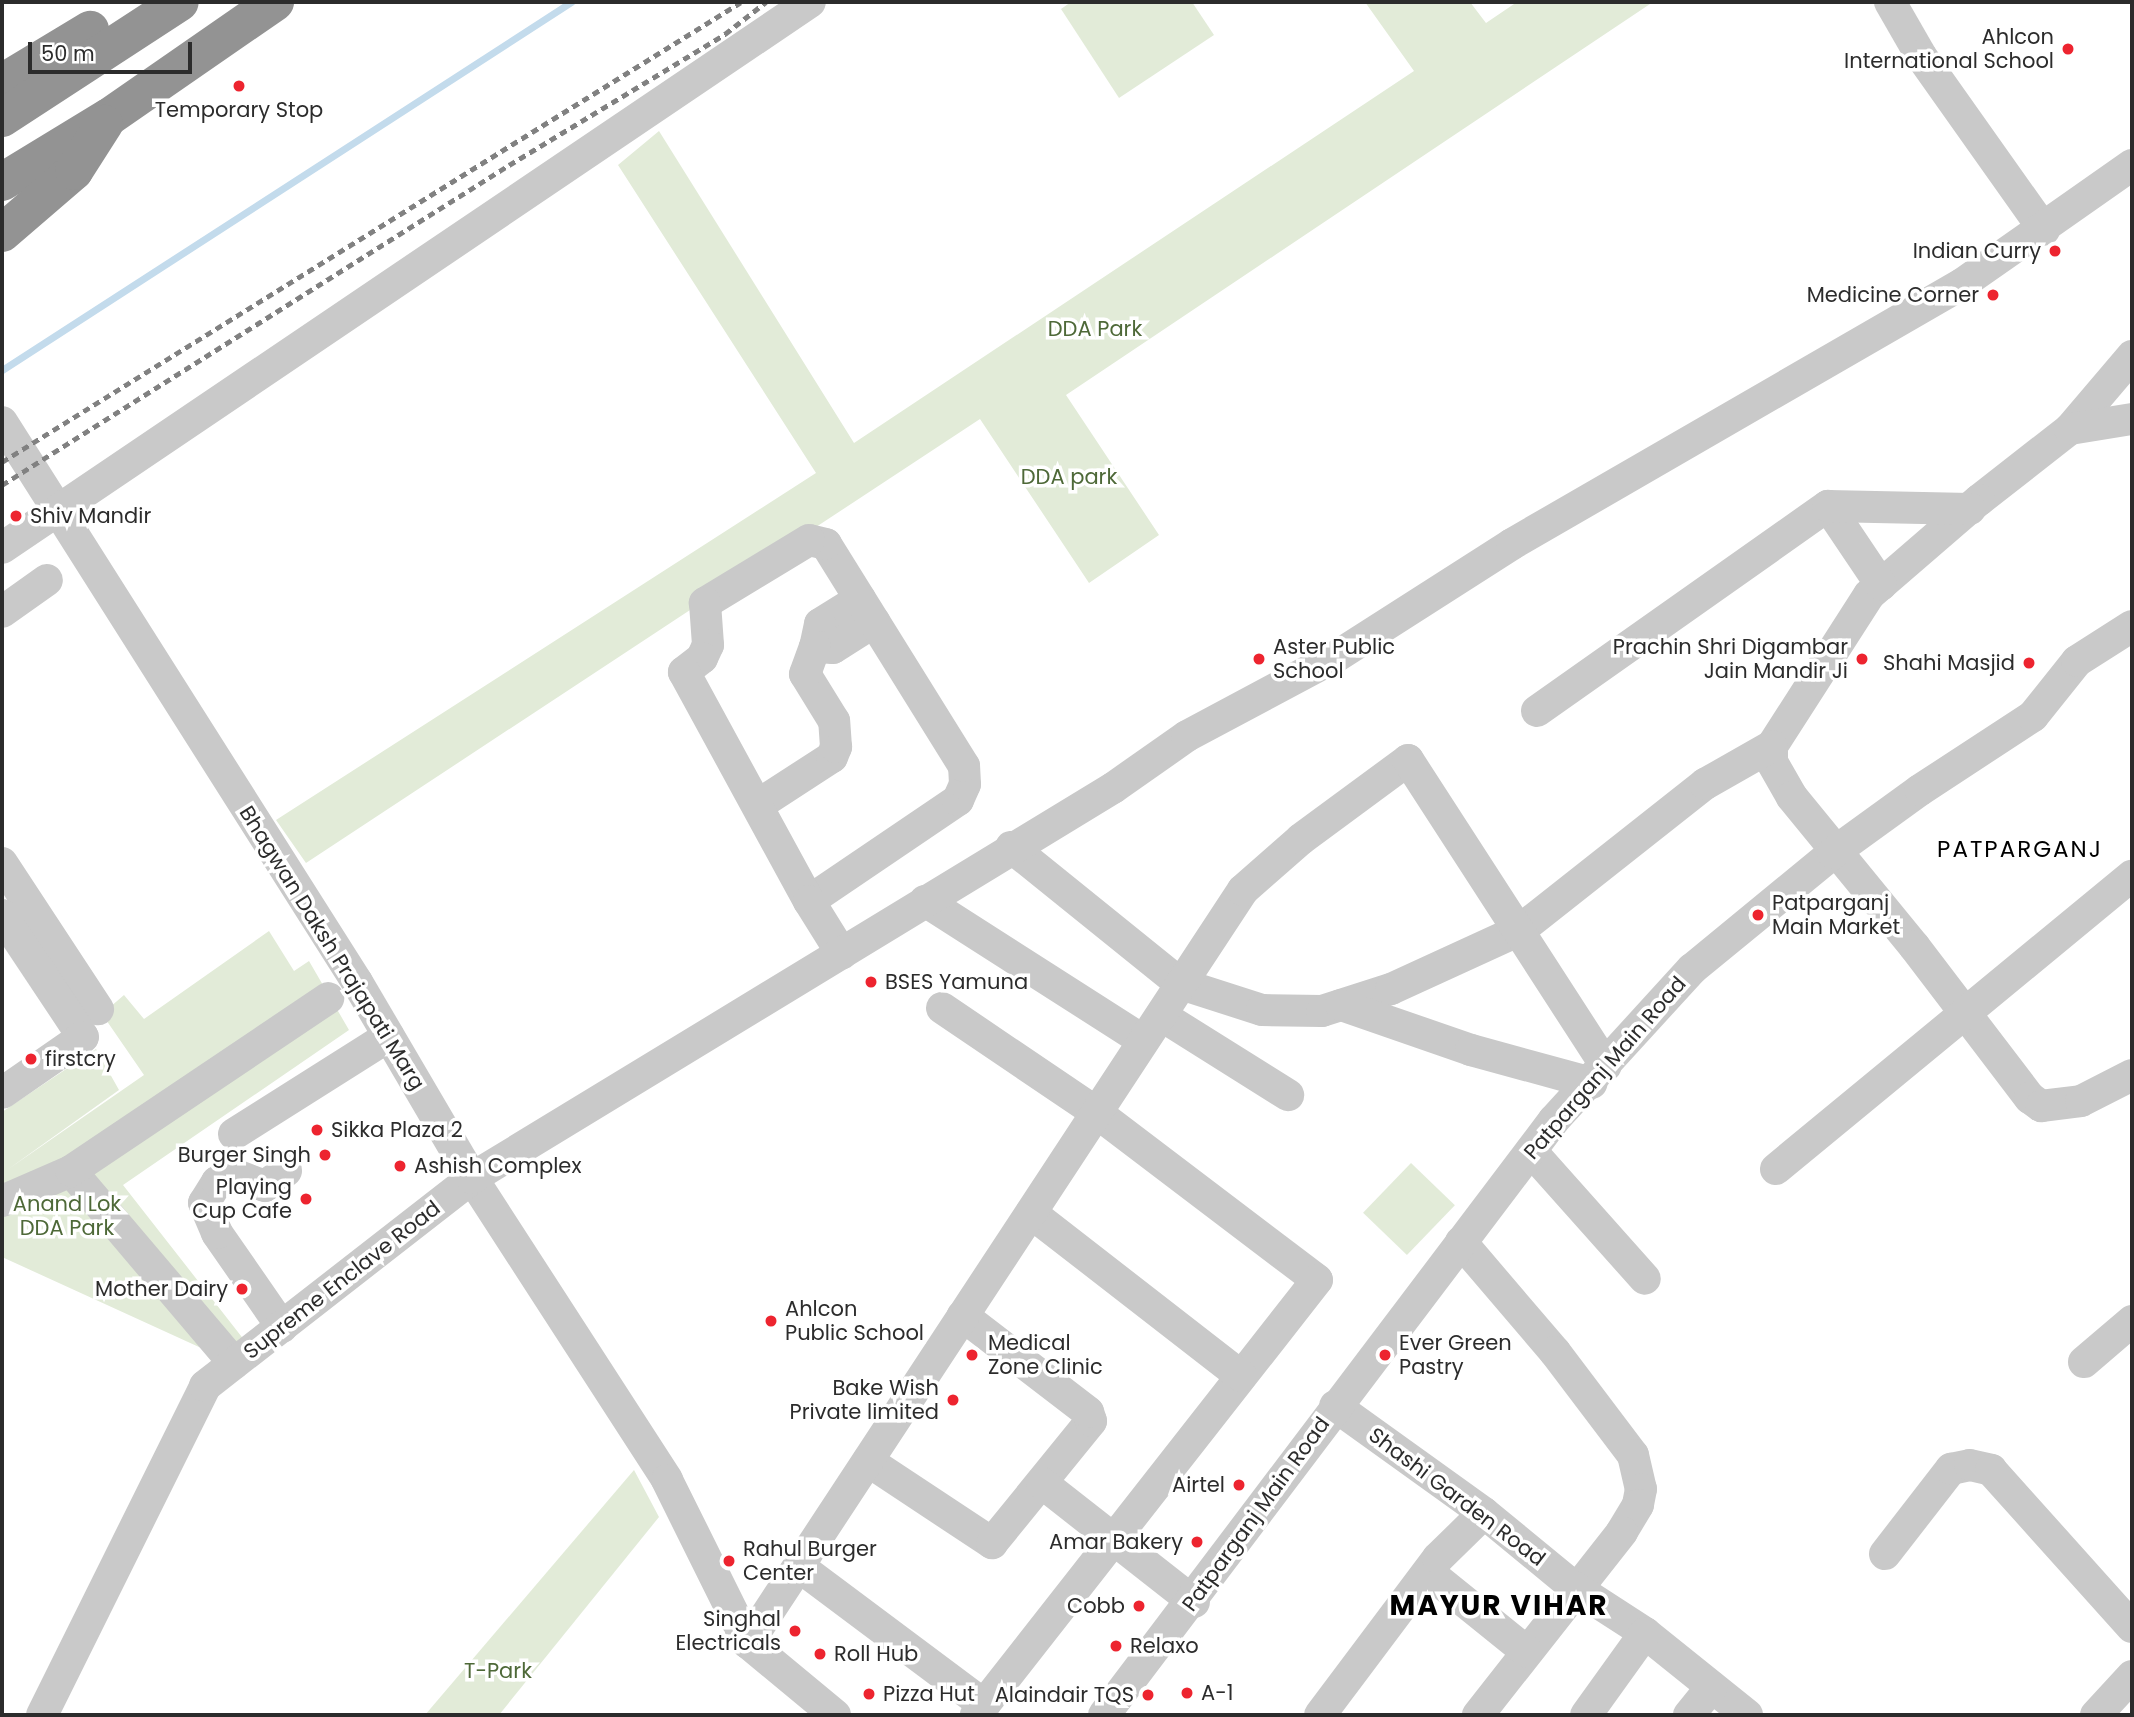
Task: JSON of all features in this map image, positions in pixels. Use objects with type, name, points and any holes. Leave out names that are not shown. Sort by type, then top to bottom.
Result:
[{"type":"highway","points":[[2,83],[138,2]]},
{"type":"highway","points":[[2,118],[180,2]]},
{"type":"highway","points":[[2,182],[109,117],[275,2]]},
{"type":"highway","points":[[2,233],[75,171],[109,117]]},
{"type":"street","points":[[2,548],[810,2]]},
{"type":"street","points":[[1890,2],[1921,56],[2043,230]]},
{"type":"street","name":"Supreme Enclave Road","points":[[42,1715],[205,1386],[472,1178],[853,947],[1011,847],[1113,788],[1187,736],[1337,656],[1512,544],[1962,284],[2132,166]]},
{"type":"street","points":[[1011,847],[1181,984],[1262,1010],[1322,1011],[1455,963],[1520,930],[1705,784],[1772,746],[1856,613],[1881,585],[2070,429],[2132,356]]},
{"type":"street","points":[[2070,429],[2132,419]]},
{"type":"street","name":"Bhagwan Daksh Prajapati Marg","points":[[2,422],[60,508],[389,1036],[472,1178],[667,1480],[748,1643]]},
{"type":"street","points":[[1536,711],[1828,506],[1970,509]]},
{"type":"street","points":[[1828,506],[1881,585]]},
{"type":"street","points":[[809,901],[958,800],[965,784],[964,766],[826,544],[809,540],[705,603],[708,645],[702,658],[684,672],[809,901],[853,947]]},
{"type":"street","points":[[2,612],[47,580]]},
{"type":"street","points":[[758,805],[832,757],[836,747],[834,722],[805,674],[816,647],[833,648],[867,611]]},
{"type":"street","name":"Patparganj Main Road","points":[[1104,1715],[1194,1602],[1335,1406],[1531,1151],[1692,969],[1833,853],[1920,790],[2033,716],[2077,661],[2132,626]]},
{"type":"street","points":[[1772,746],[1772,762],[1791,797],[2030,1098],[2041,1106],[2081,1101],[2132,1075]]},
{"type":"street","points":[[835,1715],[748,1643],[801,1569],[868,1461],[1097,1113],[1142,1040],[1162,1016],[1243,890],[1301,839],[1408,760],[1520,930],[1600,1075]]},
{"type":"street","points":[[2,863],[98,1009]]},
{"type":"street","points":[[1776,1169],[2132,876]]},
{"type":"street","points":[[925,901],[1142,1040]]},
{"type":"street","points":[[2,1093],[83,1037],[5,925]]},
{"type":"street","points":[[2,1201],[71,1171],[328,998]]},
{"type":"street","points":[[1341,1005],[1471,1050],[1600,1075]]},
{"type":"street","points":[[801,1569],[980,1710],[1317,1280],[1097,1113],[943,1008]]},
{"type":"street","points":[[1162,1016],[1289,1095]]},
{"type":"street","points":[[234,1134],[389,1036]]},
{"type":"street","points":[[1531,1151],[1644,1279]]},
{"type":"street","points":[[71,1171],[234,1363]]},
{"type":"street","points":[[282,1326],[217,1233],[204,1203],[217,1182],[236,1175],[265,1186],[286,1171]]},
{"type":"street","points":[[1031,1213],[1241,1376]]},
{"type":"street","points":[[1461,1242],[1555,1352],[1633,1455],[1641,1489],[1638,1505],[1622,1532],[1574,1587],[1478,1715]]},
{"type":"street","points":[[868,1461],[987,1543],[998,1540],[1092,1417],[963,1316]]},
{"type":"street","points":[[2084,1362],[2132,1321]]},
{"type":"street","name":"Shashi Garden Road","points":[[1335,1406],[1484,1513],[1574,1587],[1644,1633],[1747,1715]]},
{"type":"street","points":[[1885,1554],[1951,1469],[1970,1465],[1991,1470],[2132,1626]]},
{"type":"street","points":[[1042,1483],[1194,1602]]},
{"type":"street","points":[[1320,1715],[1427,1572],[1484,1513]]},
{"type":"street","points":[[1427,1572],[1527,1652]]},
{"type":"street","points":[[1586,1715],[1644,1633]]},
{"type":"street","points":[[2096,1715],[2132,1676]]},
{"type":"street","points":[[1689,1715],[1712,1687]]},
{"type":"green space","points":[[1071,2],[1192,2],[1214,35],[1119,98],[1061,9]]},
{"type":"green space","points":[[1365,2],[1470,2],[1486,23],[1517,2],[1653,2],[1066,395],[1159,535],[1089,583],[980,419],[306,863],[276,820],[816,473],[618,165],[659,131],[854,443],[1414,71]]},
{"type":"green space","name":"Anand Lok DDA Park","points":[[269,931],[294,971],[309,961],[349,1030],[123,1185],[252,1350],[234,1363],[2,1257],[2,1112],[96,1049],[119,1090],[7,1170],[144,1075],[102,1014],[124,995],[144,1019]]},
{"type":"green space","points":[[1411,1163],[1455,1205],[1407,1255],[1363,1213]]},
{"type":"green space","name":"T-Park","points":[[634,1470],[659,1517],[499,1715],[425,1715]]},
{"type":"waterway","points":[[2,370],[571,2]]},
{"type":"railway","points":[[2,462],[741,2]]},
{"type":"railway","points":[[2,485],[509,165],[725,34],[766,2]]},
{"type":"place","name":"Ahlcon International School","points":[[2068,49]]},
{"type":"place","name":"Temporary Stop","points":[[239,86]]},
{"type":"place","name":"Indian Curry","points":[[2055,251]]},
{"type":"place","name":"Medicine Corner","points":[[1993,295]]},
{"type":"place","name":"Shiv Mandir","points":[[16,516]]},
{"type":"place","name":"Aster Public School","points":[[1259,659]]},
{"type":"place","name":"Prachin Shri Digambar Jain Mandir Ji","points":[[1862,659]]},
{"type":"place","name":"Shahi Masjid","points":[[2029,663]]},
{"type":"place","name":"Patparganj Main Market","points":[[1758,915]]},
{"type":"place","name":"BSES Yamuna","points":[[871,982]]},
{"type":"place","name":"firstcry","points":[[31,1059]]},
{"type":"place","name":"Sikka Plaza 2","points":[[317,1130]]},
{"type":"place","name":"Burger Singh","points":[[325,1155]]},
{"type":"place","name":"Ashish Complex","points":[[400,1166]]},
{"type":"place","name":"Playing Cup Cafe","points":[[306,1199]]},
{"type":"place","name":"Mother Dairy","points":[[242,1289]]},
{"type":"place","name":"Ahlcon Public School","points":[[771,1321]]},
{"type":"place","name":"Medical Zone Clinic","points":[[972,1355]]},
{"type":"place","name":"Ever Green Pastry","points":[[1385,1355]]},
{"type":"place","name":"Bake Wish Private limited","points":[[953,1400]]},
{"type":"place","name":"Airtel","points":[[1239,1485]]},
{"type":"place","name":"Amar Bakery","points":[[1197,1542]]},
{"type":"place","name":"Rahul Burger Center","points":[[729,1561]]},
{"type":"place","name":"Cobb","points":[[1139,1606]]},
{"type":"place","name":"Singhal Electricals","points":[[795,1631]]},
{"type":"place","name":"Relaxo","points":[[1116,1646]]},
{"type":"place","name":"Roll Hub","points":[[820,1654]]},
{"type":"place","name":"A-1","points":[[1187,1693]]},
{"type":"place","name":"Pizza Hut","points":[[869,1694]]},
{"type":"place","name":"Alaindair TQS","points":[[1148,1695]]},
{"type":"district","name":"PATPARGANJ","points":[[2020,849]]},
{"type":"district","name":"MAYUR VIHAR","points":[[1499,1606]]},
{"type":"park label","name":"DDA Park","points":[[1095,329]]},
{"type":"park label","name":"DDA park","points":[[1069,477]]}]
